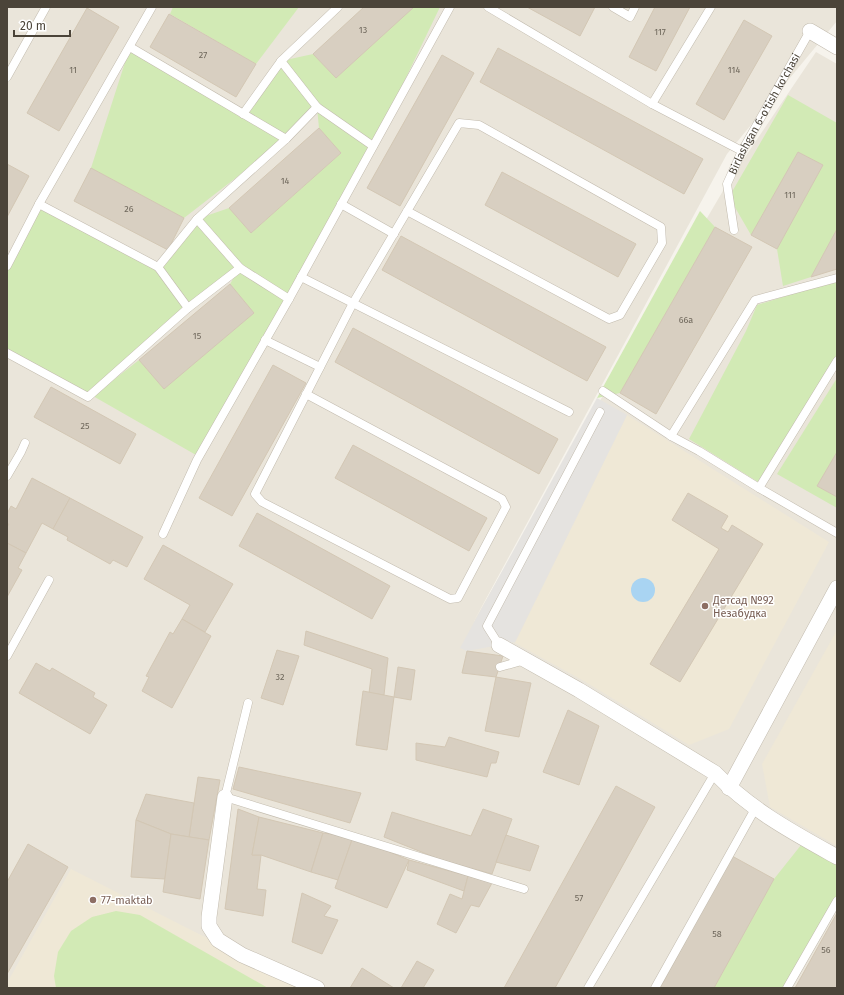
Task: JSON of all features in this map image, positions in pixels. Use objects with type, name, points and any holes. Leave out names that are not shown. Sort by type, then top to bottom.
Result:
[{"type":"street","name":"Birlashgan 6-o'tish ko'chasi","points":[[810,32],[837,47]]},
{"type":"street","points":[[729,788],[837,588]]},
{"type":"street","points":[[499,645],[525,660],[581,686],[715,773],[729,788],[755,809],[805,840],[837,857]]},
{"type":"street","points":[[225,797],[209,926],[218,940],[242,955],[317,988]]},
{"type":"lane","points":[[7,77],[46,7]]},
{"type":"lane","points":[[7,266],[39,204],[152,7]]},
{"type":"lane","points":[[243,114],[280,61],[338,7]]},
{"type":"lane","points":[[163,534],[197,460],[289,299],[450,7]]},
{"type":"lane","points":[[488,7],[652,104],[742,151]]},
{"type":"lane","points":[[613,7],[630,17],[635,7]]},
{"type":"lane","points":[[652,104],[711,7]]},
{"type":"lane","name":"Birlashgan 6-o'tish ko'chasi","points":[[734,230],[727,184],[742,151],[810,32]]},
{"type":"lane","points":[[130,47],[286,139]]},
{"type":"lane","points":[[280,61],[317,107],[372,146]]},
{"type":"lane","points":[[158,267],[197,219],[286,139],[317,107]]},
{"type":"lane","points":[[306,394],[502,499],[506,508],[458,598],[450,599],[262,502],[255,494],[306,394],[353,303],[394,234],[407,211],[459,123],[479,125],[660,227],[662,243],[620,315],[609,319],[407,211]]},
{"type":"lane","points":[[39,204],[158,267],[188,308]]},
{"type":"lane","points":[[341,204],[394,234]]},
{"type":"lane","points":[[197,219],[240,268],[289,299]]},
{"type":"lane","points":[[7,353],[88,397],[188,308],[240,268]]},
{"type":"lane","points":[[301,277],[569,412]]},
{"type":"lane","points":[[671,436],[755,300],[837,278]]},
{"type":"lane","points":[[265,340],[320,367]]},
{"type":"lane","points":[[758,488],[837,362]]},
{"type":"lane","points":[[603,391],[671,436],[837,533]]},
{"type":"lane","points":[[499,645],[487,626],[600,412]]},
{"type":"lane","points":[[7,476],[21,452],[24,443]]},
{"type":"lane","points":[[7,656],[49,580]]},
{"type":"lane","points":[[500,666],[525,660]]},
{"type":"lane","points":[[248,703],[225,797],[524,889]]},
{"type":"lane","points":[[588,988],[715,773]]},
{"type":"lane","points":[[654,988],[755,809]]},
{"type":"lane","points":[[787,988],[837,901]]},
{"type":"shaded area","points":[[7,7],[837,7],[837,21],[727,154],[474,621],[601,399],[727,184],[816,52],[837,64],[837,988],[7,988]]},
{"type":"shaded area","points":[[597,398],[627,415],[515,642],[467,651],[460,648]]},
{"type":"shaded area","points":[[627,415],[829,542],[729,729],[689,745],[584,681],[515,643]]},
{"type":"shaded area","points":[[837,630],[837,846],[770,807],[762,764]]},
{"type":"shaded area","name":"77-maktab","points":[[71,869],[307,988],[7,988],[7,983]]},
{"type":"green space","points":[[173,7],[299,7],[256,64],[170,14]]},
{"type":"green space","points":[[414,7],[440,7],[373,146],[196,455],[93,396],[139,360],[164,389],[254,313],[230,284],[239,269],[87,393],[7,352],[7,266],[39,204],[158,267],[197,219],[229,208],[251,233],[341,153],[319,128],[317,108],[286,139],[184,218],[91,168],[130,47],[243,114],[281,61],[313,54],[336,78]]},
{"type":"green space","points":[[788,95],[837,123],[837,229],[811,277],[783,286],[777,249],[823,165],[798,152],[751,235],[729,197]]},
{"type":"green space","points":[[700,211],[715,227],[620,393],[597,398]]},
{"type":"green space","points":[[837,280],[837,354],[758,482],[689,439],[746,331],[757,305]]},
{"type":"green space","points":[[837,378],[837,452],[817,486],[837,497],[837,508],[777,474]]},
{"type":"green space","points":[[805,840],[837,857],[837,901],[787,988],[714,988],[774,879]]},
{"type":"green space","points":[[116,911],[140,915],[268,988],[56,988],[54,976],[58,952],[71,931],[92,917]]},
{"type":"water","points":[[643,578],[651,582],[655,590],[651,598],[643,602],[635,598],[631,590],[635,582]]},
{"type":"building","points":[[364,7],[414,7],[336,78],[313,54]]},
{"type":"building","points":[[527,7],[595,7],[580,36]]},
{"type":"building","points":[[655,7],[690,7],[656,71],[629,57]]},
{"type":"building","points":[[87,8],[119,27],[59,131],[27,113]]},
{"type":"building","points":[[169,14],[256,64],[236,97],[150,47]]},
{"type":"building","points":[[744,20],[772,36],[724,120],[696,104]]},
{"type":"building","points":[[498,48],[703,159],[684,194],[480,82]]},
{"type":"building","points":[[442,55],[474,73],[400,206],[367,188]]},
{"type":"building","points":[[319,128],[341,153],[251,233],[229,208]]},
{"type":"building","points":[[798,152],[823,165],[777,249],[751,235]]},
{"type":"building","points":[[7,164],[29,176],[7,217]]},
{"type":"building","points":[[91,168],[184,218],[168,250],[74,201]]},
{"type":"building","points":[[502,172],[636,244],[618,277],[485,205]]},
{"type":"building","points":[[715,227],[752,247],[656,414],[620,393]]},
{"type":"building","points":[[837,229],[837,269],[811,277]]},
{"type":"building","points":[[401,236],[606,347],[587,381],[382,270]]},
{"type":"building","points":[[230,284],[254,313],[164,389],[139,360]]},
{"type":"building","points":[[353,328],[558,439],[539,474],[335,362]]},
{"type":"building","points":[[273,365],[306,383],[232,516],[199,498]]},
{"type":"building","points":[[51,387],[136,434],[120,464],[34,417]]},
{"type":"building","points":[[353,445],[487,518],[469,551],[335,478]]},
{"type":"building","points":[[837,452],[837,497],[817,486]]},
{"type":"building","points":[[32,478],[70,498],[53,529],[42,523],[26,553],[7,543],[7,527],[9,524],[7,524],[7,514],[11,506],[16,509]]},
{"type":"building","name":"Детсад №92 Незабудка","points":[[688,493],[728,516],[721,528],[728,532],[732,525],[763,544],[680,682],[650,664],[719,549],[672,520]]},
{"type":"building","points":[[70,498],[143,537],[127,567],[113,560],[110,564],[67,540],[68,537],[53,529]]},
{"type":"building","points":[[257,513],[390,586],[372,619],[239,546]]},
{"type":"building","points":[[7,543],[26,553],[18,568],[22,570],[7,597]]},
{"type":"building","points":[[163,545],[233,584],[205,632],[182,619],[190,605],[144,579]]},
{"type":"building","points":[[182,619],[211,636],[172,708],[142,691],[149,677],[146,676],[170,632],[173,634]]},
{"type":"building","points":[[306,631],[388,658],[384,695],[369,693],[372,669],[304,645]]},
{"type":"building","points":[[277,650],[299,656],[283,705],[261,698]]},
{"type":"building","points":[[467,651],[503,656],[496,677],[462,673]]},
{"type":"building","points":[[36,663],[50,671],[52,668],[95,693],[93,697],[107,705],[90,734],[19,693]]},
{"type":"building","points":[[398,667],[415,670],[411,700],[394,697]]},
{"type":"building","points":[[496,677],[531,683],[519,737],[485,731]]},
{"type":"building","points":[[363,691],[394,697],[387,750],[356,745]]},
{"type":"building","points":[[568,710],[599,726],[579,785],[543,772]]},
{"type":"building","points":[[449,737],[499,752],[496,763],[491,763],[487,777],[416,760],[416,743],[445,747]]},
{"type":"building","points":[[239,767],[361,793],[350,823],[233,789]]},
{"type":"building","points":[[198,777],[220,780],[209,840],[189,837]]},
{"type":"building","points":[[616,786],[655,807],[555,988],[504,988]]},
{"type":"building","points":[[146,794],[194,803],[189,837],[171,834],[136,820]]},
{"type":"building","points":[[238,809],[259,817],[252,855],[261,855],[257,889],[266,890],[263,916],[225,909]]},
{"type":"building","points":[[483,809],[512,819],[492,874],[439,859],[384,837],[392,812],[471,836]]},
{"type":"building","points":[[259,817],[323,833],[311,872],[261,855],[252,855]]},
{"type":"building","points":[[136,820],[171,834],[165,879],[131,877]]},
{"type":"building","points":[[323,833],[353,837],[338,880],[311,872]]},
{"type":"building","points":[[171,834],[209,840],[200,899],[163,892]]},
{"type":"building","points":[[506,835],[539,846],[530,871],[496,862]]},
{"type":"building","points":[[353,837],[409,860],[387,908],[335,888]]},
{"type":"building","points":[[28,844],[68,867],[7,974],[7,882]]},
{"type":"building","points":[[732,856],[774,879],[714,988],[660,988]]},
{"type":"building","points":[[409,860],[468,876],[464,891],[407,870]]},
{"type":"building","points":[[468,876],[492,883],[479,907],[471,905],[456,933],[437,924],[450,894],[462,899]]},
{"type":"building","points":[[302,893],[331,906],[324,916],[338,920],[322,954],[292,942]]},
{"type":"building","points":[[837,913],[837,988],[795,988]]},
{"type":"building","points":[[417,961],[434,970],[423,988],[401,988]]},
{"type":"building","points":[[362,968],[394,988],[350,988]]},
{"type":"place","name":"Детсад №92 Незабудка","points":[[705,606]]},
{"type":"place","name":"77-maktab","points":[[93,900]]}]
